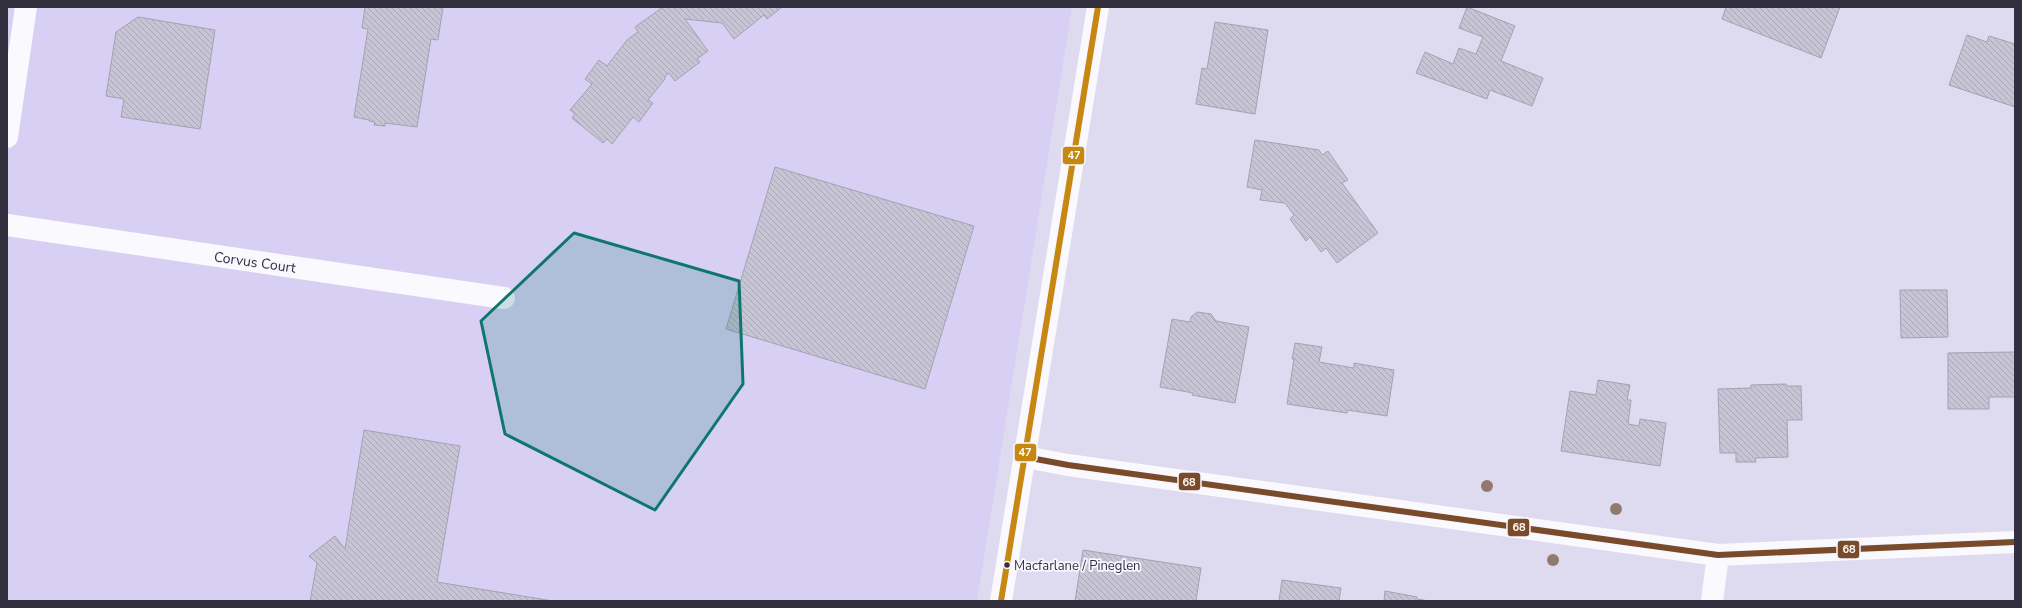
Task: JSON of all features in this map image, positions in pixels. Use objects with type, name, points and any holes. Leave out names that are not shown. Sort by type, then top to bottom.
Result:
[{"type":"street","points":[[7,137],[26,7]]},
{"type":"street","points":[[1001,601],[1098,7]]},
{"type":"street","name":"Corvus Court","points":[[7,225],[504,298]]},
{"type":"street","points":[[1025,457],[1718,555],[2015,542]]},
{"type":"street","points":[[1712,601],[1718,555]]},
{"type":"highlighted area","points":[[574,233],[739,281],[743,384],[655,510],[505,434],[481,321]]},
{"type":"shaded area","points":[[7,7],[1072,7],[977,601],[7,601]]},
{"type":"building","points":[[365,7],[443,7],[438,40],[431,39],[417,127],[385,123],[385,126],[374,125],[375,122],[354,117],[368,29],[362,28]]},
{"type":"building","points":[[663,7],[782,7],[767,19],[764,15],[734,39],[722,23],[685,19],[708,51],[697,59],[700,62],[675,81],[669,73],[665,76],[665,79],[648,100],[653,103],[639,122],[633,117],[612,144],[607,139],[603,143],[572,118],[575,114],[570,110],[592,84],[585,79],[599,60],[607,66],[627,40],[638,32],[635,27]]},
{"type":"building","points":[[1467,7],[1515,26],[1501,61],[1543,78],[1532,106],[1490,90],[1487,99],[1416,73],[1425,52],[1453,64],[1459,48],[1476,54],[1483,37],[1459,28]]},
{"type":"building","points":[[1726,7],[1840,7],[1821,58],[1722,19]]},
{"type":"building","points":[[138,17],[215,30],[200,129],[121,117],[124,99],[106,96],[116,32]]},
{"type":"building","points":[[1215,22],[1268,30],[1255,114],[1196,104],[1202,68],[1207,69]]},
{"type":"building","points":[[1967,35],[1987,42],[1989,36],[2015,44],[2015,107],[1949,85]]},
{"type":"building","points":[[1255,140],[1319,150],[1322,155],[1328,151],[1348,180],[1342,183],[1378,233],[1337,263],[1326,248],[1321,252],[1310,237],[1306,241],[1290,219],[1294,215],[1285,203],[1260,200],[1262,190],[1247,187]]},
{"type":"building","points":[[775,167],[974,226],[925,389],[726,329]]},
{"type":"building","points":[[1900,290],[1947,290],[1948,337],[1901,338]]},
{"type":"building","points":[[1197,312],[1211,314],[1216,321],[1249,327],[1235,403],[1160,387],[1172,319],[1190,322],[1191,317]]},
{"type":"building","points":[[1295,343],[1322,347],[1319,362],[1354,368],[1354,363],[1394,370],[1387,416],[1347,410],[1347,413],[1287,404]]},
{"type":"building","points":[[2015,352],[2015,397],[1989,397],[1989,409],[1948,409],[1948,353]]},
{"type":"building","points":[[1598,380],[1630,385],[1627,400],[1631,400],[1628,424],[1639,426],[1640,419],[1666,423],[1660,466],[1561,451],[1570,391],[1596,395]]},
{"type":"building","points":[[1786,384],[1787,386],[1801,386],[1802,420],[1787,420],[1788,457],[1755,458],[1756,462],[1736,462],[1736,453],[1720,453],[1718,389],[1751,388],[1751,385]]},
{"type":"building","points":[[364,430],[460,446],[437,582],[553,601],[310,601],[317,563],[309,556],[335,536],[345,549]]},
{"type":"building","points":[[1083,550],[1201,568],[1196,601],[1075,601]]},
{"type":"building","points":[[1282,580],[1341,588],[1339,601],[1279,601]]},
{"type":"building","points":[[1385,591],[1417,597],[1417,599],[1429,601],[1384,601]]},
{"type":"transit line","name":"47","points":[[1001,601],[1098,7]]},
{"type":"transit line","name":"68","points":[[1025,457],[1068,465],[1718,555],[2015,542]]},
{"type":"place","name":"Macfarlane / Pineglen","points":[[1007,565]]}]
